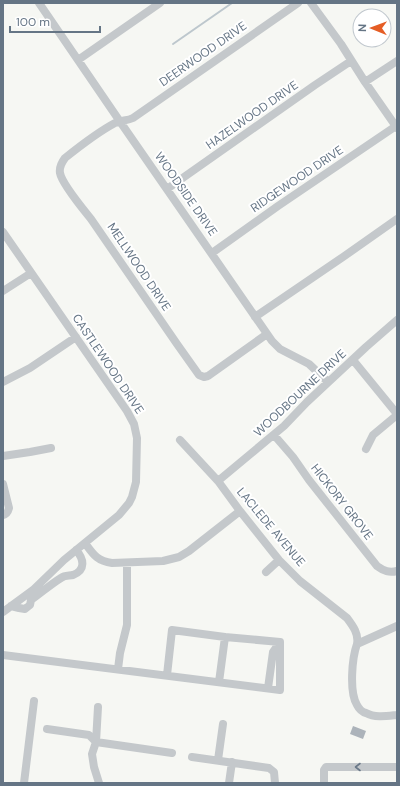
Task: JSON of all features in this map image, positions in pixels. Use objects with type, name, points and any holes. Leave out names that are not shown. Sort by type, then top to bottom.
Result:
[{"type":"street","name":"WOODSIDE DRIVE","points":[[39,3],[267,334],[277,347],[309,364],[328,382]]},
{"type":"street","points":[[78,60],[160,3]]},
{"type":"street","name":"DEERWOOD DRIVE","points":[[120,122],[128,121],[133,118],[298,3]]},
{"type":"street","points":[[311,3],[396,127]]},
{"type":"street","points":[[365,82],[397,60]]},
{"type":"street","name":"HAZELWOOD DRIVE","points":[[167,189],[351,61]]},
{"type":"street","name":"MELLWOOD DRIVE","points":[[120,122],[117,122],[96,134],[69,154],[62,162],[60,171],[61,175],[79,204],[91,219],[199,376],[208,376],[267,334]]},
{"type":"street","name":"RIDGEWOOD DRIVE","points":[[212,253],[278,206],[396,127]]},
{"type":"street","points":[[255,317],[397,219]]},
{"type":"street","name":"CASTLEWOOD DRIVE","points":[[3,232],[127,411],[134,424],[137,438],[136,482],[129,503],[119,515],[64,560],[33,590],[3,612]]},
{"type":"street","points":[[3,291],[31,273]]},
{"type":"street","name":"WOODBOURNE DRIVE","points":[[218,481],[274,435],[328,382],[397,320]]},
{"type":"street","points":[[3,382],[30,368],[76,337]]},
{"type":"street","points":[[353,360],[397,414],[373,435],[366,449]]},
{"type":"street","name":"HICKORY GROVE","points":[[274,435],[377,566],[388,572],[397,571]]},
{"type":"street","name":"LACLEDE AVENUE","points":[[180,440],[218,481],[279,560],[300,581],[347,618],[357,634],[357,644]]},
{"type":"street","points":[[3,456],[51,448]]},
{"type":"street","points":[[3,484],[9,508],[8,512],[3,515]]},
{"type":"street","points":[[85,543],[94,555],[104,562],[127,563],[163,561],[179,557],[189,551],[240,511]]},
{"type":"street","points":[[11,606],[25,609],[30,605],[31,600],[63,576],[77,573],[82,568],[83,562],[81,555],[76,550]]},
{"type":"street","points":[[266,572],[279,560]]},
{"type":"street","points":[[118,669],[120,653],[127,625],[127,563]]},
{"type":"street","points":[[397,626],[357,644],[352,661],[353,696],[357,706],[364,713],[369,715],[397,716]]},
{"type":"street","points":[[167,676],[172,630],[280,642]]},
{"type":"street","points":[[219,682],[225,637]]},
{"type":"street","points":[[3,655],[280,690],[280,642]]},
{"type":"street","points":[[268,688],[273,652],[280,642]]},
{"type":"street","points":[[24,783],[34,701]]},
{"type":"street","points":[[98,707],[96,742],[92,754],[99,783]]},
{"type":"street","points":[[218,760],[223,724]]},
{"type":"street","points":[[48,729],[89,735],[96,742],[172,753]]},
{"type":"street","points":[[192,757],[269,768],[274,772],[275,783]]},
{"type":"street","points":[[229,783],[232,762]]},
{"type":"street","points":[[324,783],[324,770],[326,767],[397,767]]},
{"type":"building","points":[[353,726],[366,731],[363,739],[350,734]]},
{"type":"waterway","points":[[173,44],[232,3]]}]
